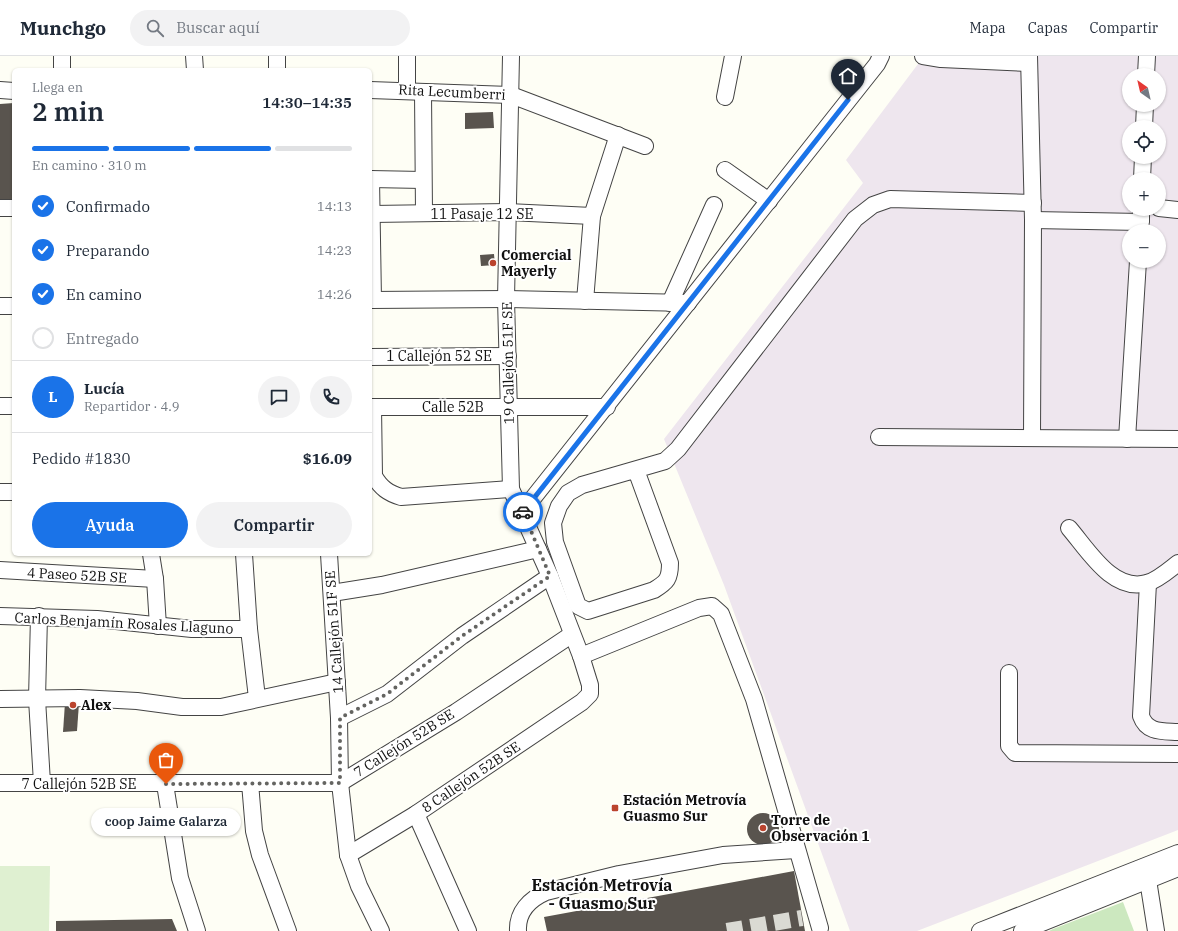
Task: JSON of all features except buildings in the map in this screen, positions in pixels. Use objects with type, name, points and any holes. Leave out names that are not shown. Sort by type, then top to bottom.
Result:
[{"type":"street","points":[[62,56],[62,68]]},
{"type":"street","points":[[194,56],[195,68]]},
{"type":"street","points":[[277,56],[277,68]]},
{"type":"street","points":[[407,56],[415,91],[423,180],[424,214]]},
{"type":"street","name":"19 Callejón 51F SE","points":[[511,56],[506,299],[511,490],[550,576],[571,635],[581,656],[590,685],[590,694]]},
{"type":"street","points":[[725,97],[733,56]]},
{"type":"street","points":[[522,512],[769,201],[881,56]]},
{"type":"street","points":[[923,56],[941,59],[1029,60],[1033,203],[1032,438]]},
{"type":"street","points":[[1146,68],[1147,56]]},
{"type":"street","points":[[0,90],[12,90]]},
{"type":"street","name":"Rita Lecumberri","points":[[372,90],[511,94],[645,146]]},
{"type":"street","points":[[585,301],[592,216],[618,135]]},
{"type":"street","points":[[725,170],[769,201]]},
{"type":"street","points":[[372,179],[423,180]]},
{"type":"street","points":[[636,470],[670,564],[670,576],[664,584],[654,590],[588,611],[578,606],[567,579],[555,542],[553,523],[559,506],[568,493],[582,485],[665,461],[678,449],[855,219],[864,211],[890,199],[1033,203]]},
{"type":"street","points":[[670,303],[714,205]]},
{"type":"street","points":[[0,208],[12,208]]},
{"type":"street","points":[[1166,209],[1178,210]]},
{"type":"street","name":"11 Pasaje 12 SE","points":[[372,214],[507,212],[592,216]]},
{"type":"street","points":[[1033,220],[1140,221]]},
{"type":"street","points":[[1127,439],[1138,268]]},
{"type":"street","points":[[372,300],[506,299],[688,303]]},
{"type":"street","points":[[0,306],[12,306]]},
{"type":"street","name":"1 Callejón 52 SE","points":[[372,357],[508,356]]},
{"type":"street","points":[[0,406],[12,406]]},
{"type":"street","name":"Calle 52B","points":[[372,407],[509,408],[607,406]]},
{"type":"street","points":[[372,407],[374,476],[379,486],[390,494],[401,497],[511,490]]},
{"type":"street","points":[[879,437],[1178,439]]},
{"type":"street","points":[[0,492],[12,492]]},
{"type":"street","points":[[1069,528],[1099,564],[1115,578],[1128,584],[1148,583],[1178,563]]},
{"type":"street","points":[[332,593],[382,584],[538,549]]},
{"type":"street","points":[[151,556],[155,579],[158,626]]},
{"type":"street","points":[[244,556],[249,629],[257,698]]},
{"type":"street","name":"14 Callejón 51F SE","points":[[329,556],[340,718],[340,783],[348,855],[359,886],[381,931]]},
{"type":"street","name":"4 Paseo 52B SE","points":[[0,570],[155,579]]},
{"type":"street","points":[[340,718],[387,694],[462,636],[550,576]]},
{"type":"street","points":[[1148,583],[1141,716],[1145,725],[1150,728],[1178,732]]},
{"type":"street","points":[[581,656],[698,608],[712,606],[722,614],[754,699],[796,850],[821,930]]},
{"type":"street","name":"Carlos Benjamín Rosales Llaguno","points":[[0,616],[98,619],[158,626],[249,629]]},
{"type":"street","points":[[39,616],[37,699],[42,783]]},
{"type":"street","name":"7 Callejón 52B SE","points":[[0,783],[340,783],[456,712],[571,635]]},
{"type":"street","points":[[1009,673],[1009,746],[1015,753],[1178,754]]},
{"type":"street","points":[[0,699],[137,701],[182,707],[221,707],[257,698],[337,682]]},
{"type":"street","name":"8 Callejón 52B SE","points":[[348,855],[416,814],[582,702],[590,694]]},
{"type":"street","points":[[250,783],[254,832],[288,931]]},
{"type":"street","points":[[166,784],[180,878],[197,931]]},
{"type":"street","points":[[416,814],[468,931]]},
{"type":"street","points":[[518,931],[518,924],[524,908],[535,897],[546,892],[620,874],[723,855],[796,850]]},
{"type":"street","points":[[980,931],[1178,853]]},
{"type":"street","points":[[1022,931],[1178,868]]},
{"type":"street","points":[[1148,880],[1156,931]]},
{"type":"street","points":[[802,918],[821,930]]},
{"type":"shaded area","points":[[924,56],[1178,56],[1178,830],[917,931],[850,931],[724,585],[664,439],[863,183],[846,160]]},
{"type":"green space","points":[[0,866],[50,866],[49,931],[0,931]]},
{"type":"green space","points":[[1123,902],[1134,931],[1049,931],[1053,929]]},
{"type":"tunnel","points":[[727,931],[802,918]]},
{"type":"way so far","points":[[166,784],[340,783],[340,718],[387,694],[462,636],[550,576],[523,512]]},
{"type":"place","name":"Comercial Mayerly","points":[[493,263]]},
{"type":"place","name":"Alex","points":[[73,705]]},
{"type":"place","name":"coop Jaime Galarza","points":[[166,784]]},
{"type":"place","name":"Estación Metrovía Guasmo Sur","points":[[615,808]]},
{"type":"place","name":"Torre de Observación 1","points":[[763,828]]},
{"type":"district","name":"Estación Metrovía - Guasmo Sur","points":[[602,894]]},
{"type":"route","points":[[523,512],[848,100]]}]
